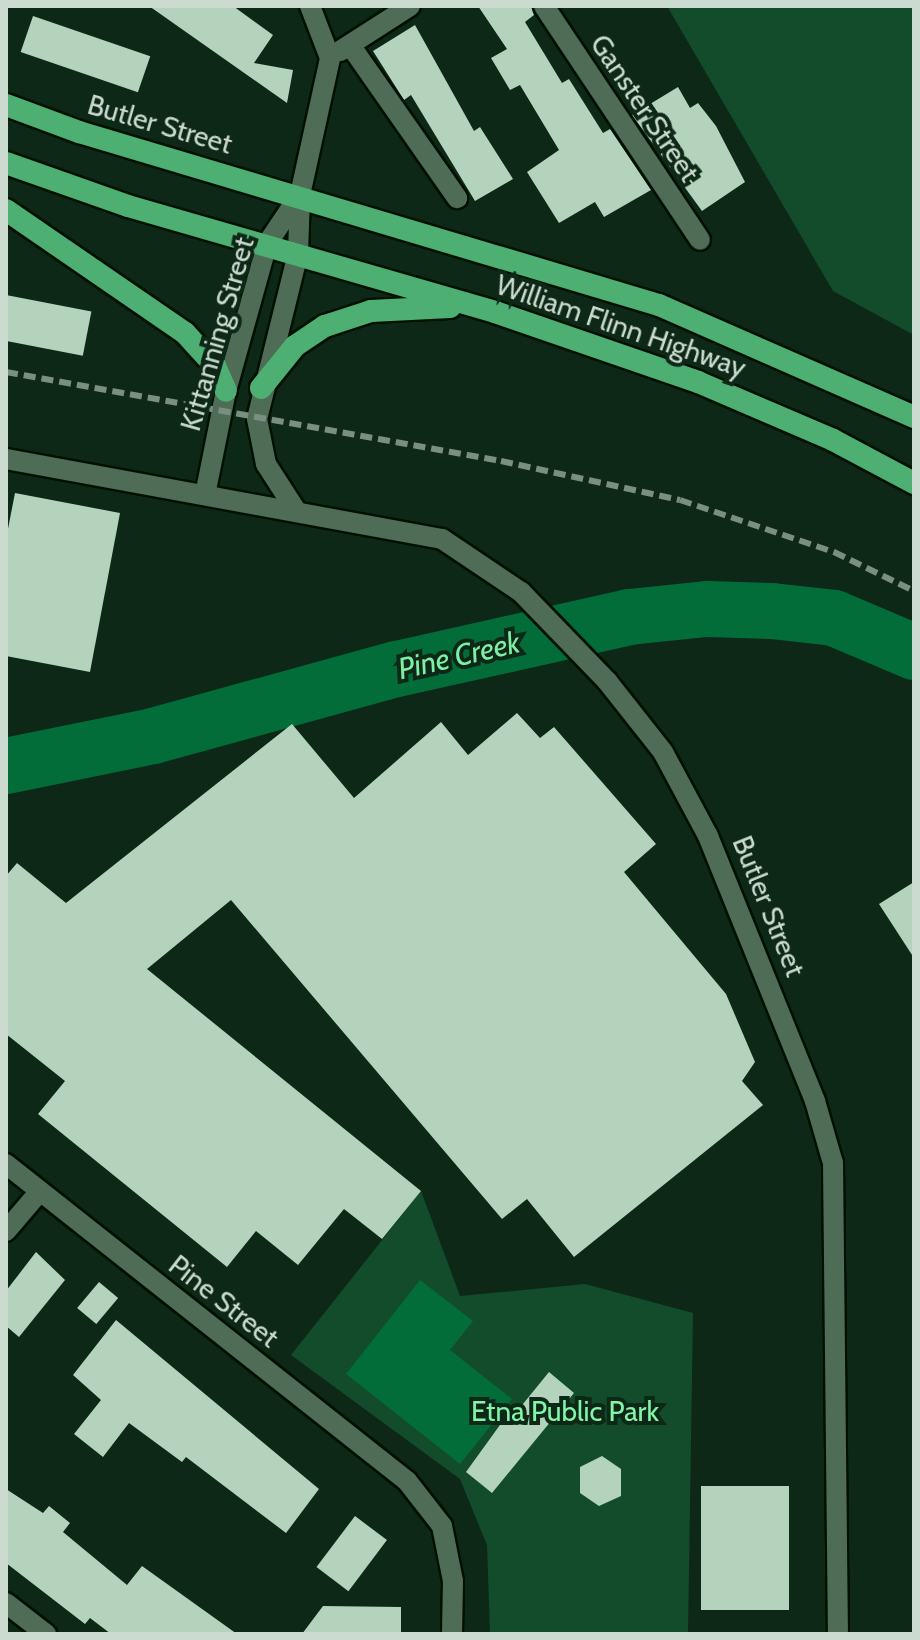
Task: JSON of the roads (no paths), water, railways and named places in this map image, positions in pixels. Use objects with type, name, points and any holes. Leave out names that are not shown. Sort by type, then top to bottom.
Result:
[{"type":"highway","name":"Butler Street","points":[[6,105],[79,132],[300,195]]},
{"type":"highway","points":[[6,163],[298,253]]},
{"type":"highway","name":"William Flinn Highway","points":[[300,195],[659,305],[814,368],[914,417]]},
{"type":"highway","points":[[6,210],[185,333],[215,366],[226,391]]},
{"type":"highway","name":"William Flinn Highway","points":[[298,253],[495,312],[698,382],[833,440],[914,483]]},
{"type":"highway","points":[[261,388],[295,346],[352,316],[426,306],[495,312]]},
{"type":"street","points":[[310,6],[330,58],[410,6]]},
{"type":"street","name":"Ganster Street","points":[[544,6],[700,240]]},
{"type":"street","points":[[350,45],[457,198]]},
{"type":"street","name":"Kittanning Street","points":[[295,509],[262,453],[261,388],[298,253],[300,195],[330,58]]},
{"type":"street","name":"Kittanning Street","points":[[205,495],[226,391],[267,244],[300,195]]},
{"type":"street","name":"Butler Street","points":[[6,459],[295,509],[442,539],[521,592],[603,678],[663,752],[703,824],[830,1146],[838,1230],[838,1634]]},
{"type":"street","name":"Pine Street","points":[[6,1164],[407,1481],[442,1526],[453,1581],[452,1634]]},
{"type":"street","points":[[6,1231],[40,1191]]},
{"type":"street","points":[[6,1603],[46,1634]]},
{"type":"waterway","name":"Pine Creek","points":[[6,766],[153,736],[397,669],[629,617],[707,609],[772,611],[834,618],[914,652]]},
{"type":"railway","points":[[6,372],[501,461],[680,500],[834,552],[914,591]]},
{"type":"park label","name":"Etna Public Park","points":[[565,1411]]}]
